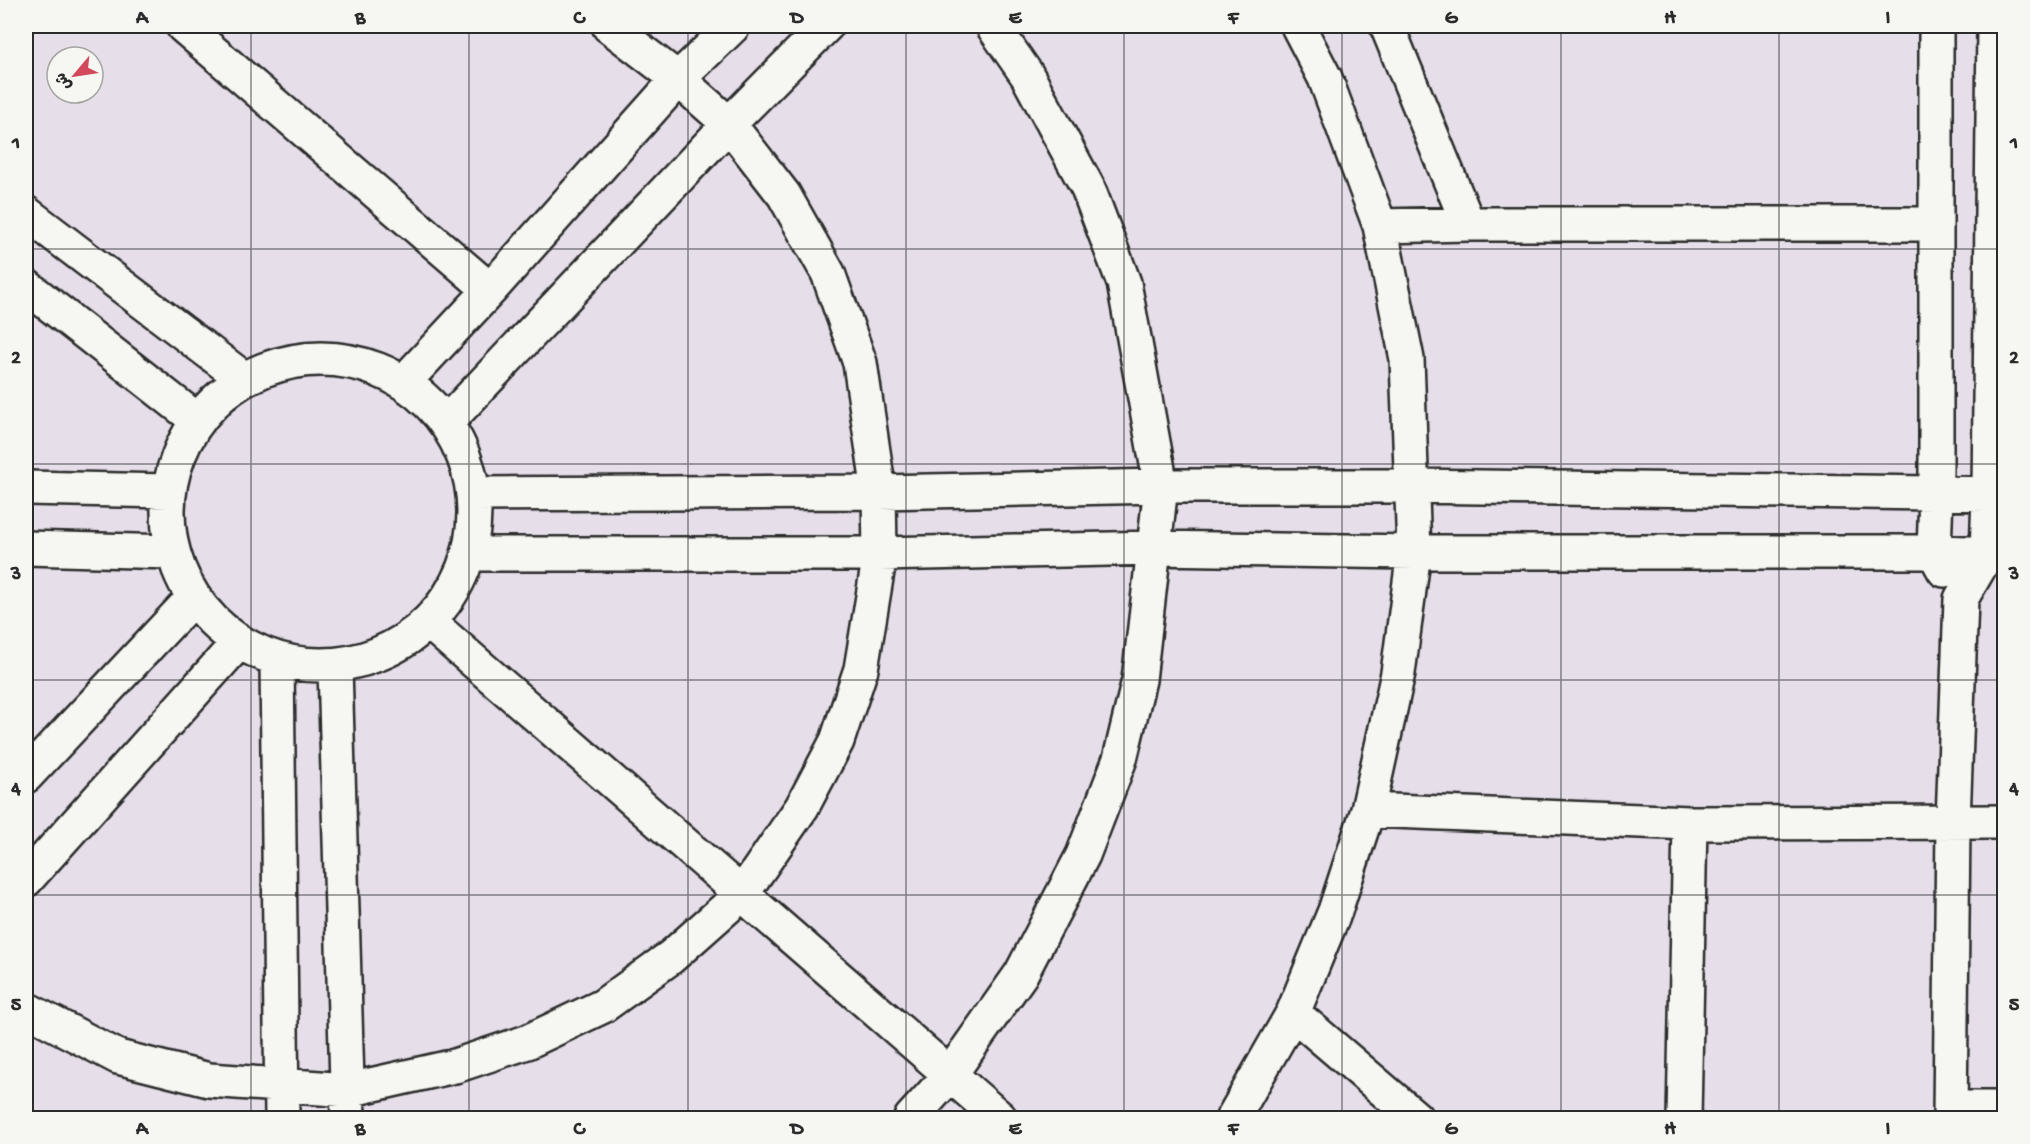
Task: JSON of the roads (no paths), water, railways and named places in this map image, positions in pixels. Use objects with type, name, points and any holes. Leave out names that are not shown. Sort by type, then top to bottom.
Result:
[{"type":"street","points":[[183,26],[490,290]]},
{"type":"street","points":[[26,1009],[118,1057],[209,1080],[282,1085],[348,1104],[527,1042],[603,1006],[671,957],[742,894],[802,807],[837,741],[861,669],[880,554],[879,492],[860,363],[828,273],[784,195],[729,124],[678,79],[609,26]]},
{"type":"street","points":[[404,382],[490,290],[678,79],[733,26]]},
{"type":"street","points":[[447,422],[729,124],[826,26]]},
{"type":"street","points":[[910,1119],[950,1076],[1021,974],[1083,855],[1120,759],[1139,680],[1161,486],[1124,284],[1088,188],[1027,75],[993,26]]},
{"type":"street","points":[[1233,1119],[1293,1013],[1335,911],[1368,810],[1398,673],[1414,552],[1407,359],[1380,226],[1325,78],[1298,26]]},
{"type":"street","points":[[1387,26],[1468,224]]},
{"type":"street","points":[[1936,26],[1934,552],[1961,599],[1953,822],[1951,1113],[2004,1108]]},
{"type":"street","points":[[1961,599],[1996,554],[1994,26]]},
{"type":"street","points":[[26,213],[243,378]]},
{"type":"street","points":[[1380,226],[1936,224]]},
{"type":"street","points":[[26,286],[197,420]]},
{"type":"street","points":[[324,357],[366,364],[404,382],[447,422],[475,494],[471,554],[455,591],[430,623],[387,654],[335,668],[277,661],[238,643],[193,598],[172,552],[168,491],[197,420],[218,397],[243,378],[282,362],[324,357]]},
{"type":"street","points":[[475,494],[879,492],[1161,486],[1411,486],[1997,494]]},
{"type":"street","points":[[26,489],[168,491]]},
{"type":"street","points":[[26,548],[172,552]]},
{"type":"street","points":[[471,554],[880,554],[1155,548],[1414,552],[1996,554]]},
{"type":"street","points":[[26,776],[193,598]]},
{"type":"street","points":[[430,623],[1000,1119]]},
{"type":"street","points":[[26,880],[238,643]]},
{"type":"street","points":[[277,661],[282,1119]]},
{"type":"street","points":[[335,668],[348,1104]]},
{"type":"street","points":[[1368,810],[1690,823],[2004,822]]},
{"type":"street","points":[[1684,1119],[1690,823]]},
{"type":"street","points":[[1293,1013],[1416,1119]]}]
